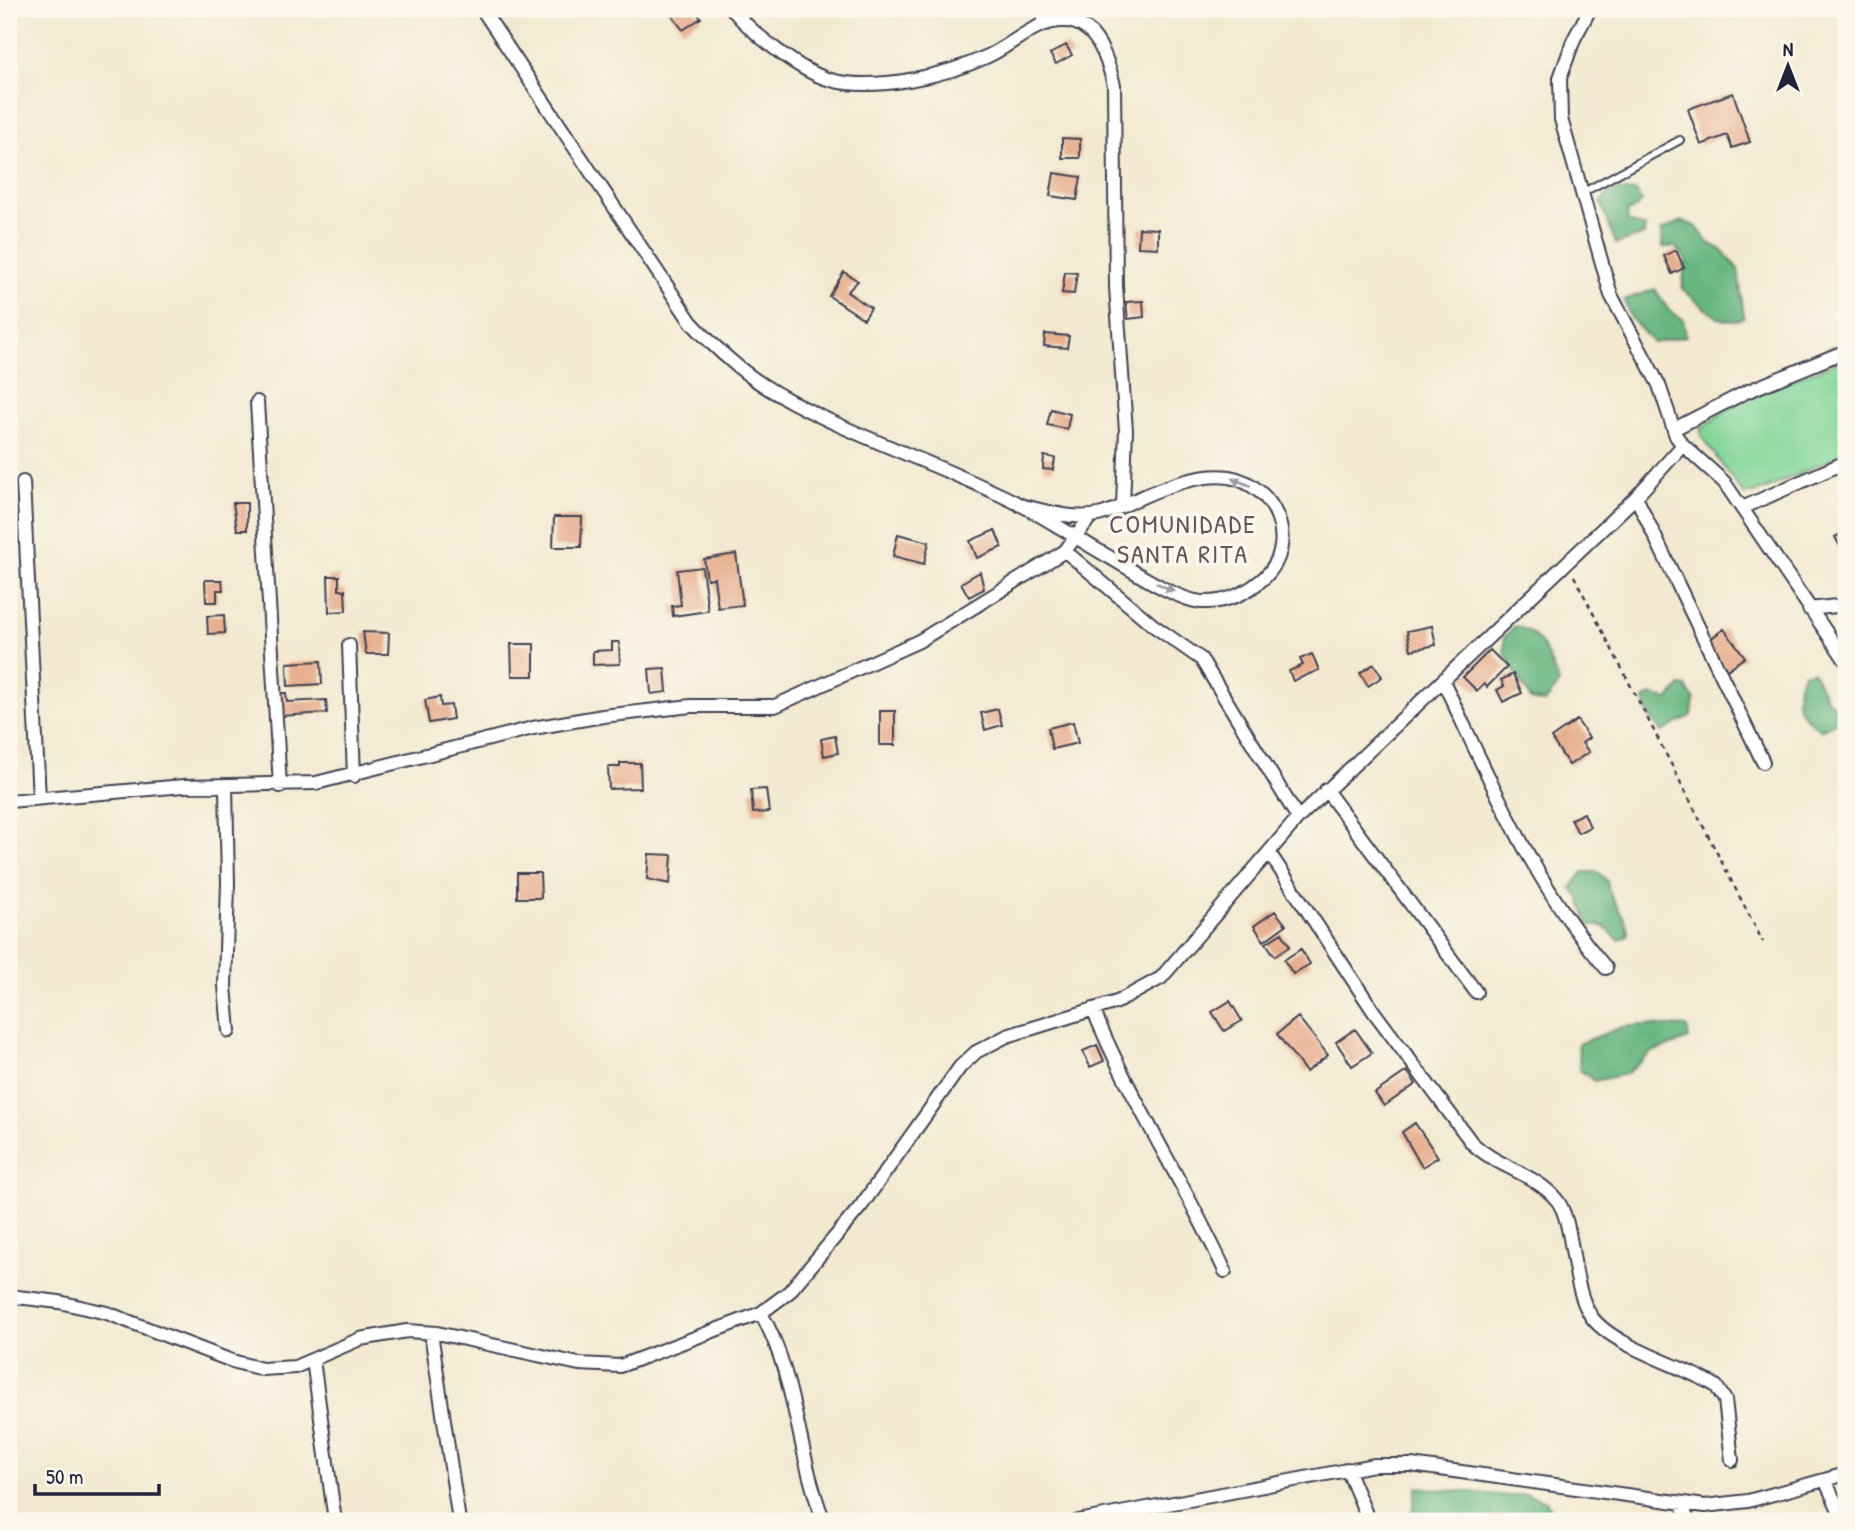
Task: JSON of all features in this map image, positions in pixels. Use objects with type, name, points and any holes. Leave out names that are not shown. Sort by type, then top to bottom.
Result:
[{"type":"street","points":[[482,9],[591,177],[691,323],[709,342],[775,393],[1020,505],[1137,573],[1200,602],[1235,597],[1252,589],[1268,574],[1281,545],[1279,517],[1271,502],[1248,484],[1228,477],[1209,477],[1178,485],[1091,516],[1060,514],[1020,505]]},
{"type":"street","points":[[732,9],[800,66],[830,80],[858,84],[888,83],[951,70],[990,56],[1035,29],[1066,21],[1084,28],[1096,39],[1108,60],[1114,85],[1116,287],[1126,431],[1123,505]]},
{"type":"street","points":[[1590,9],[1566,58],[1558,97],[1580,194],[1615,307],[1659,385],[1674,429],[1684,445],[1713,469],[1846,661]]},
{"type":"street","points":[[1674,429],[1746,392],[1846,351]]},
{"type":"street","points":[[257,402],[280,786]]},
{"type":"street","points":[[9,1296],[59,1302],[107,1313],[232,1361],[262,1369],[282,1369],[313,1360],[383,1332],[431,1333],[579,1364],[620,1366],[761,1313],[789,1292],[853,1216],[946,1085],[976,1052],[1006,1036],[1117,1002],[1161,978],[1270,854],[1298,818],[1636,498],[1684,445]]},
{"type":"street","points":[[1742,508],[1846,462]]},
{"type":"street","points":[[23,482],[39,798]]},
{"type":"street","points":[[1636,498],[1763,762]]},
{"type":"street","points":[[9,801],[144,788],[316,783],[354,776],[533,728],[603,716],[691,706],[775,706],[919,641],[1065,551],[1091,516]]},
{"type":"street","points":[[1065,551],[1154,626],[1201,659],[1298,818]]},
{"type":"street","points":[[1809,609],[1846,605]]},
{"type":"street","points":[[349,645],[354,776]]},
{"type":"street","points":[[1443,681],[1533,867],[1557,905],[1606,968]]},
{"type":"street","points":[[226,786],[228,883],[225,986],[229,1031]]},
{"type":"street","points":[[1326,790],[1476,992]]},
{"type":"street","points":[[1270,854],[1374,1012],[1472,1143],[1487,1158],[1528,1178],[1559,1202],[1582,1299],[1591,1318],[1608,1332],[1716,1386],[1725,1400],[1732,1460]]},
{"type":"street","points":[[1093,1009],[1114,1059],[1192,1201],[1225,1271]]},
{"type":"street","points":[[761,1313],[778,1345],[802,1451],[824,1521]]},
{"type":"street","points":[[431,1333],[459,1521]]},
{"type":"street","points":[[313,1360],[335,1521]]},
{"type":"street","points":[[1079,1521],[1382,1464],[1411,1465],[1705,1506],[1748,1501],[1846,1474]]},
{"type":"street","points":[[1347,1469],[1369,1521]]},
{"type":"street","points":[[1825,1480],[1844,1521]]},
{"type":"street","points":[[1682,1504],[1688,1521]]},
{"type":"lane","points":[[1035,29],[1046,9]]},
{"type":"lane","points":[[1580,194],[1680,139]]},
{"type":"path","points":[[1568,563],[1763,942]]},
{"type":"green space","points":[[1611,190],[1635,192],[1642,201],[1637,208],[1627,212],[1628,222],[1645,227],[1644,235],[1616,244],[1601,203]]},
{"type":"green space","points":[[1682,221],[1697,227],[1708,243],[1721,249],[1738,269],[1744,317],[1736,320],[1719,318],[1682,289],[1686,259],[1676,247],[1663,247],[1661,231]]},
{"type":"green space","points":[[1655,289],[1669,311],[1683,319],[1686,336],[1653,343],[1631,318],[1624,300]]},
{"type":"green space","points":[[1846,358],[1846,452],[1764,490],[1744,495],[1701,436],[1701,428],[1741,400]]},
{"type":"green space","points":[[1515,626],[1524,629],[1538,640],[1559,683],[1545,703],[1531,700],[1505,654],[1504,637]]},
{"type":"green space","points":[[1813,671],[1827,699],[1836,708],[1835,723],[1820,730],[1801,711],[1797,699],[1803,673]]},
{"type":"green space","points":[[1680,686],[1686,687],[1694,699],[1692,715],[1662,732],[1649,716],[1644,700],[1651,695],[1668,700]]},
{"type":"green space","points":[[1583,872],[1598,872],[1607,881],[1611,895],[1626,922],[1628,936],[1619,940],[1603,926],[1589,925],[1580,898],[1571,888]]},
{"type":"green space","points":[[1622,1027],[1687,1027],[1689,1039],[1652,1052],[1626,1074],[1594,1081],[1580,1070],[1578,1044]]},
{"type":"green space","points":[[1417,1487],[1510,1496],[1527,1494],[1546,1501],[1551,1513],[1518,1514],[1513,1516],[1511,1521],[1410,1521]]},
{"type":"building","points":[[667,9],[694,9],[701,18],[683,30]]},
{"type":"building","points":[[1066,45],[1072,55],[1056,64],[1050,54]]},
{"type":"building","points":[[1733,93],[1750,142],[1732,148],[1727,135],[1701,145],[1688,109]]},
{"type":"building","points":[[1062,138],[1080,139],[1080,158],[1062,158]]},
{"type":"building","points":[[1054,173],[1081,177],[1077,200],[1050,196]]},
{"type":"building","points":[[1139,228],[1158,229],[1158,248],[1138,247]]},
{"type":"building","points":[[1676,250],[1684,268],[1672,274],[1664,256]]},
{"type":"building","points":[[844,272],[858,281],[847,292],[871,308],[864,319],[829,296]]},
{"type":"building","points":[[1065,272],[1077,273],[1074,294],[1062,293]]},
{"type":"building","points":[[1143,301],[1144,317],[1128,319],[1126,302]]},
{"type":"building","points":[[1045,334],[1069,336],[1067,348],[1044,346]]},
{"type":"building","points":[[1051,409],[1070,414],[1067,429],[1047,425]]},
{"type":"building","points":[[1044,456],[1055,458],[1053,470],[1043,469]]},
{"type":"building","points":[[233,503],[247,503],[247,530],[237,530]]},
{"type":"building","points":[[554,517],[582,517],[581,547],[553,547]]},
{"type":"building","points":[[995,530],[1002,547],[977,558],[970,541]]},
{"type":"building","points":[[1846,531],[1846,558],[1835,537]]},
{"type":"building","points":[[898,534],[929,542],[924,564],[893,556]]},
{"type":"building","points":[[736,554],[743,605],[718,608],[714,578],[707,579],[704,559]]},
{"type":"building","points":[[702,567],[708,611],[673,616],[672,606],[681,605],[677,570]]},
{"type":"building","points":[[980,572],[984,589],[969,597],[961,583]]},
{"type":"building","points":[[328,576],[339,576],[339,590],[345,590],[346,611],[329,612]]},
{"type":"building","points":[[205,580],[222,580],[223,590],[217,590],[217,602],[206,602]]},
{"type":"building","points":[[224,615],[225,633],[208,634],[207,616]]},
{"type":"building","points":[[1432,626],[1436,645],[1411,650],[1407,631]]},
{"type":"building","points":[[1724,629],[1745,657],[1727,670],[1706,642]]},
{"type":"building","points":[[363,632],[389,633],[388,654],[366,654]]},
{"type":"building","points":[[612,642],[619,642],[620,664],[593,665],[593,651],[612,650]]},
{"type":"building","points":[[511,644],[534,644],[534,676],[512,676]]},
{"type":"building","points":[[1490,650],[1507,667],[1487,687],[1484,684],[1477,691],[1463,677]]},
{"type":"building","points":[[1312,654],[1319,670],[1293,681],[1289,671],[1303,665],[1300,659]]},
{"type":"building","points":[[321,661],[322,684],[288,686],[287,663]]},
{"type":"building","points":[[1374,664],[1382,677],[1368,686],[1360,673]]},
{"type":"building","points":[[665,668],[667,692],[651,694],[649,669]]},
{"type":"building","points":[[1513,674],[1522,693],[1503,702],[1497,690],[1504,686],[1501,680]]},
{"type":"building","points":[[278,693],[286,693],[287,702],[326,700],[327,713],[279,716]]},
{"type":"building","points":[[440,697],[441,706],[451,705],[453,719],[429,723],[425,700]]},
{"type":"building","points":[[998,709],[1002,725],[985,730],[981,713]]},
{"type":"building","points":[[880,711],[895,711],[895,745],[880,745]]},
{"type":"building","points":[[1577,720],[1589,738],[1582,743],[1589,752],[1569,765],[1551,738]]},
{"type":"building","points":[[1073,722],[1078,743],[1052,749],[1048,728]]},
{"type":"building","points":[[835,736],[838,753],[824,756],[821,739]]},
{"type":"building","points":[[620,763],[640,763],[641,788],[609,789],[608,767],[620,767]]},
{"type":"building","points":[[766,789],[769,812],[753,813],[751,790]]},
{"type":"building","points":[[1584,813],[1590,827],[1578,833],[1571,819]]},
{"type":"building","points":[[649,854],[672,855],[670,884],[647,879]]},
{"type":"building","points":[[517,873],[540,873],[541,898],[517,898]]},
{"type":"building","points":[[1275,911],[1286,925],[1264,941],[1254,926]]},
{"type":"building","points":[[1282,933],[1290,946],[1275,956],[1266,943]]},
{"type":"building","points":[[1301,949],[1310,964],[1293,974],[1284,960]]},
{"type":"building","points":[[1230,1001],[1242,1021],[1224,1031],[1212,1012]]},
{"type":"building","points":[[1298,1017],[1328,1055],[1306,1072],[1277,1034]]},
{"type":"building","points":[[1355,1029],[1372,1053],[1352,1066],[1336,1042]]},
{"type":"building","points":[[1097,1045],[1104,1061],[1090,1067],[1083,1051]]},
{"type":"building","points":[[1407,1071],[1416,1084],[1384,1106],[1375,1093]]},
{"type":"building","points":[[1415,1123],[1438,1157],[1422,1167],[1402,1132]]},
{"type":"district","name":"COMUNIDADE SANTA RITA","points":[[1183,539]]}]
